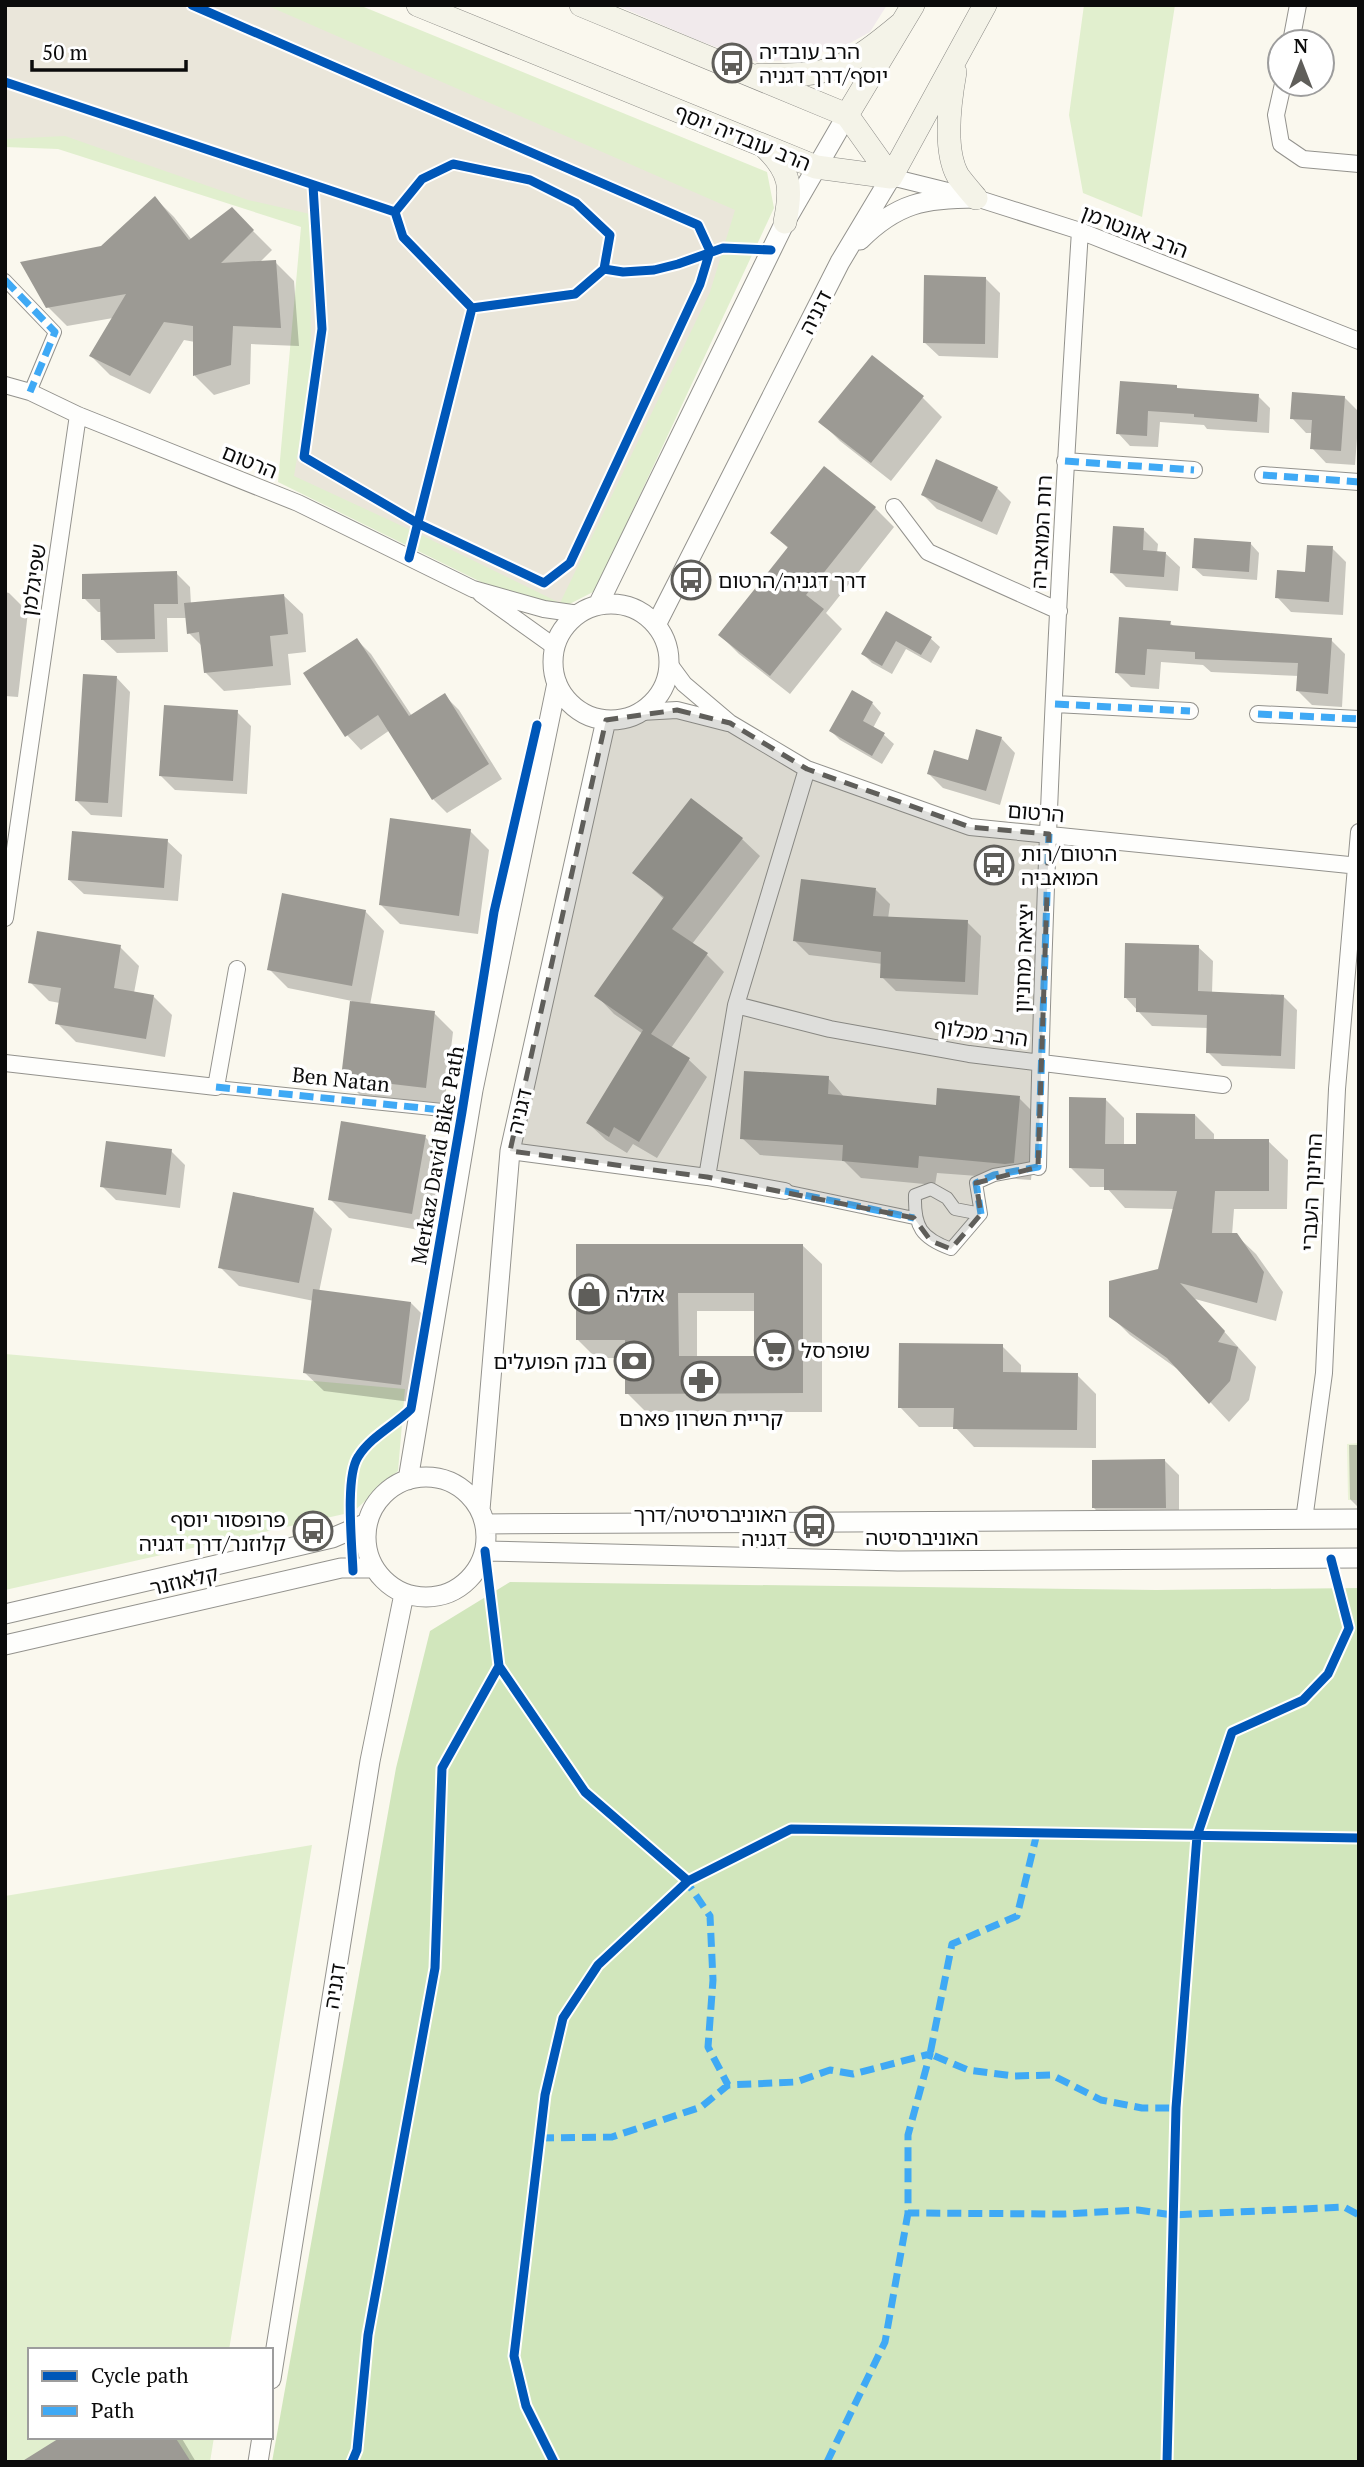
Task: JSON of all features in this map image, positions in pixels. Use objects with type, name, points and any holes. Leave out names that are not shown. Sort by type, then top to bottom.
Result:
[{"type":"main road","name":"הרב עובדיה יוסף","points":[[418,5],[816,167],[891,177]]},
{"type":"main road","points":[[581,5],[847,115],[891,177]]},
{"type":"main road","name":"דגניה","points":[[891,177],[985,5]]},
{"type":"main road","points":[[748,75],[813,75],[844,66],[873,47],[907,14]]},
{"type":"main road","points":[[847,115],[907,14]]},
{"type":"main road","points":[[958,55],[949,110],[951,158],[957,174],[976,198]]},
{"type":"main road","points":[[763,145],[777,158],[787,174],[790,185],[785,222]]},
{"type":"street","points":[[1294,28],[1298,5]]},
{"type":"street","points":[[1280,98],[1276,115],[1281,144],[1303,159],[1359,164]]},
{"type":"street","points":[[598,606],[785,222],[847,115]]},
{"type":"street","name":"הרב אונטרמן","points":[[891,177],[976,198],[1080,231],[1359,341]]},
{"type":"street","name":"דגניה","points":[[656,625],[840,262],[891,177]]},
{"type":"street","points":[[840,262],[862,238],[890,215],[936,198],[976,198]]},
{"type":"street","name":"רות המואביה","points":[[1049,834],[1065,461],[1080,231]]},
{"type":"street","points":[[5,280],[55,332],[30,392]]},
{"type":"street","name":"הרטום","points":[[5,385],[30,392],[78,415],[298,503],[473,589],[555,648]]},
{"type":"street","name":"שפיגלמן","points":[[5,918],[78,415]]},
{"type":"street","points":[[1065,461],[1194,470]]},
{"type":"street","points":[[1264,475],[1359,482]]},
{"type":"street","points":[[894,507],[928,552],[1059,611]]},
{"type":"street","name":"הרטום","points":[[473,589],[544,608],[579,614]]},
{"type":"street","points":[[611,604],[636,610],[656,625],[669,651],[670,665],[662,692],[641,712],[622,719],[606,720],[585,714],[568,701],[557,682],[553,659],[555,648],[568,623],[579,614],[598,606],[611,604]]},
{"type":"street","name":"הרטום","points":[[670,665],[684,684],[730,723],[807,769],[970,827],[1357,865]]},
{"type":"street","points":[[408,1480],[473,1090],[557,682]]},
{"type":"street","points":[[1055,704],[1190,711]]},
{"type":"street","name":"הרטום","points":[[641,712],[677,710],[730,723]]},
{"type":"street","points":[[1258,714],[1359,719]]},
{"type":"street","name":"דגניה","points":[[483,1517],[510,1151],[606,720]]},
{"type":"street","points":[[707,1177],[736,1005],[807,769]]},
{"type":"street","name":"החינוך העברי","points":[[1304,1520],[1324,1373],[1337,1089],[1359,832]]},
{"type":"street","name":"יציאה מחניון","points":[[1038,1167],[1049,834]]},
{"type":"street","points":[[216,1087],[237,969]]},
{"type":"street","name":"הרב מכלוף","points":[[736,1005],[830,1029],[969,1054],[1223,1085]]},
{"type":"street","name":"Ben Natan","points":[[5,1063],[462,1112]]},
{"type":"street","points":[[510,1151],[707,1177],[914,1218]]},
{"type":"street","points":[[981,1214],[955,1209],[947,1198],[931,1189],[915,1195],[914,1218],[931,1241],[951,1249],[981,1214],[976,1183],[994,1175],[1038,1167]]},
{"type":"street","points":[[429,1477],[450,1482],[468,1493],[483,1517],[485,1551],[478,1569],[464,1584],[446,1594],[425,1598],[404,1594],[388,1584],[374,1568],[366,1544],[367,1523],[375,1505],[389,1489],[408,1480],[429,1477]]},
{"type":"street","name":"האוניברסיטה","points":[[483,1517],[1359,1519]]},
{"type":"street","name":"קלאוזנר","points":[[5,1614],[332,1538],[367,1523]]},
{"type":"street","name":"האוניברסיטה","points":[[485,1551],[898,1561],[1359,1559]]},
{"type":"street","name":"קלאוזנר","points":[[5,1645],[341,1568],[374,1568]]},
{"type":"street","name":"דגניה","points":[[273,2367],[370,1761],[404,1594]]},
{"type":"street","points":[[258,2462],[262,2439]]},
{"type":"highlighted area","points":[[677,710],[730,723],[807,769],[970,827],[1049,834],[1038,1167],[976,1183],[981,1214],[951,1249],[931,1241],[914,1218],[707,1177],[510,1151],[606,720]]},
{"type":"shaded area","points":[[5,5],[266,5],[735,210],[710,292],[560,603],[294,476],[311,373],[310,214],[248,200],[65,136],[5,139]]},
{"type":"shaded area","points":[[616,5],[887,5],[870,32],[843,47],[785,60],[757,62]]},
{"type":"green space","points":[[5,5],[359,5],[767,172],[774,208],[595,591],[548,615],[278,482],[301,227],[58,149],[5,147]]},
{"type":"green space","points":[[1084,5],[1175,5],[1142,217],[1083,193],[1069,115]]},
{"type":"green space","points":[[5,1354],[405,1389],[398,1471],[353,1512],[5,1590]]},
{"type":"green space","points":[[1359,1443],[1359,1500],[1348,1500],[1347,1444]]},
{"type":"green space","points":[[510,1582],[1156,1590],[1359,1588],[1359,2462],[272,2462],[396,1768],[430,1631]]},
{"type":"green space","points":[[312,1845],[229,2348],[28,2348],[28,2439],[214,2439],[210,2462],[5,2462],[5,1896]]},
{"type":"building","points":[[155,196],[189,240],[232,207],[254,230],[221,263],[276,260],[281,328],[233,326],[231,365],[193,376],[193,326],[164,322],[130,376],[89,356],[126,294],[46,308],[20,262],[101,246]]},
{"type":"building","points":[[924,275],[986,277],[985,344],[923,343]]},
{"type":"building","points":[[872,355],[924,396],[871,463],[818,422]]},
{"type":"building","points":[[1120,381],[1259,394],[1257,422],[1148,411],[1147,436],[1116,434]]},
{"type":"building","points":[[1292,392],[1345,396],[1341,451],[1310,449],[1312,420],[1290,419]]},
{"type":"building","points":[[936,459],[998,487],[982,522],[921,495]]},
{"type":"building","points":[[824,466],[876,507],[806,595],[824,609],[770,676],[718,635],[788,547],[770,533]]},
{"type":"building","points":[[1113,526],[1144,528],[1143,550],[1166,552],[1164,577],[1110,573]]},
{"type":"building","points":[[1194,538],[1251,542],[1249,572],[1192,568]]},
{"type":"building","points":[[1307,545],[1333,546],[1329,602],[1275,598],[1277,570],[1305,572]]},
{"type":"building","points":[[177,571],[178,604],[154,604],[155,639],[101,640],[100,599],[82,599],[82,574]]},
{"type":"building","points":[[284,594],[288,634],[270,636],[273,666],[204,673],[199,632],[187,634],[184,603]]},
{"type":"building","points":[[886,611],[932,637],[921,655],[896,641],[882,666],[861,654]]},
{"type":"building","points":[[1119,617],[1171,621],[1170,625],[1332,638],[1328,694],[1296,691],[1298,663],[1195,659],[1195,652],[1147,649],[1145,675],[1115,673]]},
{"type":"building","points":[[357,638],[409,716],[445,693],[489,764],[432,800],[378,715],[345,737],[303,673]]},
{"type":"building","points":[[83,674],[117,676],[108,803],[75,801]]},
{"type":"building","points":[[852,690],[873,702],[863,721],[885,733],[872,756],[829,731]]},
{"type":"building","points":[[164,705],[238,710],[233,781],[159,776]]},
{"type":"building","points":[[976,729],[1002,737],[986,791],[927,774],[934,750],[968,760]]},
{"type":"building","points":[[691,798],[743,838],[672,929],[708,953],[651,1034],[690,1058],[639,1142],[614,1127],[609,1137],[586,1123],[643,1030],[594,996],[664,897],[632,873]]},
{"type":"building","points":[[390,818],[471,829],[459,916],[379,905]]},
{"type":"building","points":[[72,831],[168,839],[164,888],[68,880]]},
{"type":"building","points":[[801,879],[876,888],[873,916],[968,920],[965,982],[880,978],[881,952],[793,941]]},
{"type":"building","points":[[282,893],[366,910],[352,986],[267,970]]},
{"type":"building","points":[[37,931],[121,945],[114,988],[154,995],[146,1039],[55,1024],[61,988],[28,983]]},
{"type":"building","points":[[1125,943],[1199,945],[1198,991],[1284,995],[1281,1056],[1206,1053],[1207,1015],[1136,1012],[1136,998],[1124,998]]},
{"type":"building","points":[[350,1001],[435,1011],[426,1088],[341,1078]]},
{"type":"building","points":[[744,1071],[829,1076],[828,1094],[936,1105],[937,1088],[1020,1096],[1014,1163],[919,1156],[918,1168],[842,1161],[843,1145],[740,1139]]},
{"type":"building","points":[[1069,1097],[1106,1098],[1105,1144],[1136,1144],[1136,1113],[1195,1114],[1195,1139],[1269,1139],[1269,1191],[1215,1191],[1212,1233],[1237,1233],[1264,1272],[1257,1303],[1180,1283],[1225,1331],[1218,1342],[1238,1347],[1230,1381],[1209,1404],[1167,1358],[1109,1317],[1109,1281],[1158,1269],[1177,1191],[1104,1190],[1104,1169],[1069,1168]]},
{"type":"building","points":[[341,1121],[426,1135],[412,1214],[328,1200]]},
{"type":"building","points":[[106,1141],[172,1149],[166,1195],[100,1187]]},
{"type":"building","points":[[233,1192],[314,1208],[299,1283],[218,1268]]},
{"type":"building","points":[[576,1244],[803,1244],[803,1393],[625,1394],[625,1340],[576,1340]],"holes":[[[678,1293],[754,1293],[754,1356],[679,1356]]]},
{"type":"building","points":[[313,1289],[411,1302],[401,1385],[303,1373]]},
{"type":"building","points":[[899,1343],[1003,1344],[1003,1372],[1078,1373],[1077,1430],[953,1429],[954,1408],[898,1408]]},
{"type":"building","points":[[1165,1459],[1166,1508],[1092,1508],[1092,1460]]},
{"type":"building","points":[[58,2439],[176,2439],[191,2462],[21,2462]]},
{"type":"marked path","points":[[5,280],[55,332],[30,392]]},
{"type":"marked path","points":[[1065,461],[1194,470]]},
{"type":"marked path","points":[[1263,475],[1359,482]]},
{"type":"marked path","points":[[1055,704],[1190,711]]},
{"type":"marked path","points":[[1258,714],[1359,719]]},
{"type":"marked path","points":[[981,1214],[976,1183],[994,1175],[1038,1167],[1049,834]]},
{"type":"marked path","points":[[216,1087],[462,1112]]},
{"type":"marked path","points":[[785,1191],[914,1218]]},
{"type":"marked path","points":[[1037,1833],[1017,1916],[952,1944],[930,2054],[968,2070],[1014,2076],[1052,2075],[1101,2100],[1142,2108],[1176,2108]]},
{"type":"marked path","points":[[684,1878],[710,1916],[713,1980],[708,2047],[728,2085]]},
{"type":"marked path","points":[[540,2138],[612,2137],[701,2107],[728,2085],[796,2082],[830,2070],[853,2074],[930,2054],[908,2135],[908,2213],[1064,2214],[1138,2210],[1173,2215],[1344,2207],[1359,2215]]},
{"type":"marked path","points":[[827,2462],[885,2342],[908,2213]]},
{"type":"cycle path","points":[[192,5],[698,225],[710,251],[700,284],[570,563],[544,583],[417,523],[304,457],[322,329],[313,186]]},
{"type":"cycle path","points":[[5,82],[395,212],[422,179],[453,164],[530,180],[576,203],[610,235],[604,269],[623,272],[654,270],[723,248],[771,250]]},
{"type":"cycle path","points":[[395,212],[403,237],[472,308],[575,294],[604,269]]},
{"type":"cycle path","points":[[409,558],[472,308]]},
{"type":"cycle path","name":"Merkaz David Bike Path","points":[[353,1571],[350,1512],[354,1467],[369,1443],[411,1409],[494,912],[537,725]]},
{"type":"cycle path","points":[[485,1551],[499,1666],[585,1792],[688,1881]]},
{"type":"cycle path","points":[[1167,2462],[1176,2108],[1197,1836],[1232,1732],[1303,1700],[1328,1674],[1349,1628],[1331,1559]]},
{"type":"cycle path","points":[[352,2462],[357,2450],[368,2335],[435,1968],[442,1768],[499,1666]]},
{"type":"cycle path","points":[[554,2462],[526,2406],[514,2356],[545,2095],[563,2018],[598,1965],[688,1881],[791,1829],[1359,1838]]},
{"type":"place","name":"הרב עובדיה יוסף/דרך דגניה","points":[[732,63]]},
{"type":"place","name":"דרך דגניה/הרטום","points":[[691,580]]},
{"type":"place","name":"הרטום/רות המואביה","points":[[994,865]]},
{"type":"place","name":"אדלה","points":[[589,1294]]},
{"type":"place","name":"שופרסל","points":[[774,1350]]},
{"type":"place","name":"בנק הפועלים","points":[[634,1361]]},
{"type":"place","name":"קריית השרון פארם","points":[[701,1381]]},
{"type":"place","name":"האוניברסיטה/דרך דגניה","points":[[814,1526]]},
{"type":"place","name":"פרופסור יוסף קלוזנר/דרך דגניה","points":[[313,1531]]}]
